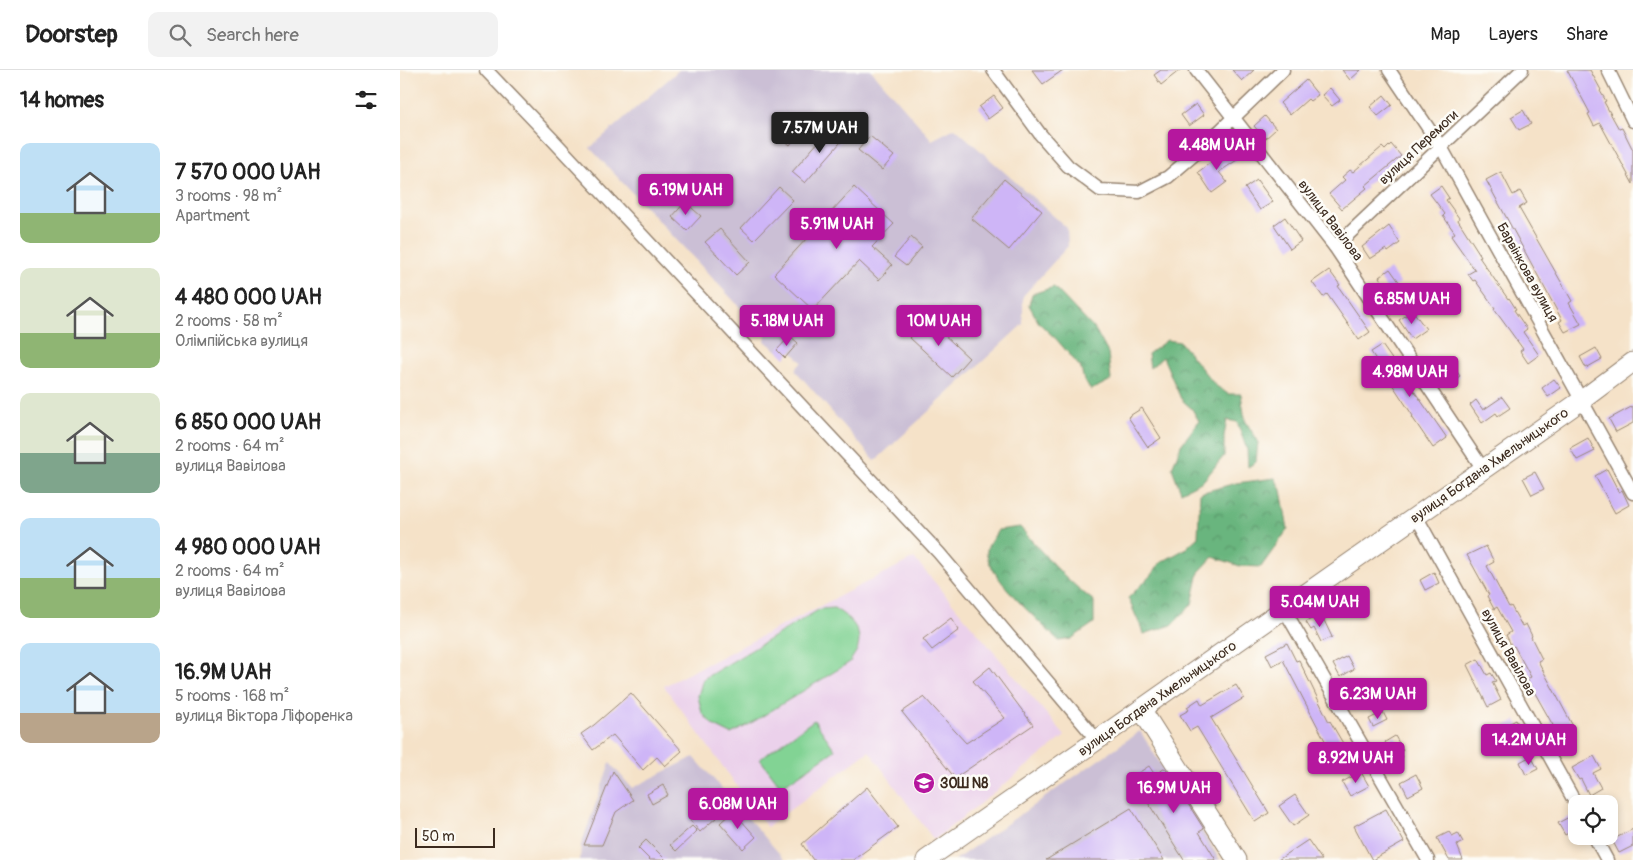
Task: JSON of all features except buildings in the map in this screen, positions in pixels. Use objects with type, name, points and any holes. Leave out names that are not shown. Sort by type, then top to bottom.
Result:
[{"type":"street","points":[[486,70],[932,546],[1098,740]]},
{"type":"street","points":[[993,70],[1040,134],[1068,166],[1100,190],[1139,192],[1168,177],[1202,148],[1283,70]]},
{"type":"street","name":"вулиця Вавілова","points":[[1196,70],[1335,247],[1483,469]]},
{"type":"street","name":"Барвінкова вулиця","points":[[1389,70],[1441,147],[1633,492]]},
{"type":"street","name":"вулиця Перемоги","points":[[1335,247],[1522,70]]},
{"type":"street","points":[[1608,70],[1633,121]]},
{"type":"street","name":"вулиця Богдана Хмельницького","points":[[926,860],[1582,400],[1633,362]]},
{"type":"street","name":"вулиця Вавілова","points":[[1416,516],[1571,795]]},
{"type":"street","points":[[1284,608],[1428,860]]},
{"type":"street","points":[[1141,709],[1237,860]]},
{"type":"street","points":[[1599,845],[1607,860]]},
{"type":"shaded area","points":[[679,70],[871,70],[932,140],[955,128],[1067,228],[1068,246],[1023,296],[1023,324],[875,461],[795,370],[802,362],[791,351],[785,357],[765,341],[766,335],[590,148]]},
{"type":"shaded area","points":[[914,558],[1065,736],[934,840],[869,751],[767,827],[664,686]]},
{"type":"shaded area","points":[[1140,731],[1220,860],[955,860]]},
{"type":"shaded area","points":[[694,757],[785,860],[580,860],[581,845],[610,763],[632,788]]},
{"type":"green space","points":[[1054,287],[1096,331],[1108,353],[1111,380],[1091,390],[1084,381],[1081,368],[1057,340],[1039,323],[1029,305],[1032,294]]},
{"type":"green space","points":[[1167,340],[1180,342],[1215,385],[1228,394],[1241,394],[1245,420],[1258,442],[1256,462],[1248,467],[1247,450],[1237,422],[1227,420],[1224,436],[1224,456],[1203,481],[1181,492],[1172,468],[1181,445],[1199,421],[1192,409],[1181,399],[1163,357],[1150,368],[1148,354]]},
{"type":"green space","points":[[1275,478],[1281,490],[1288,529],[1261,567],[1240,566],[1213,557],[1199,572],[1192,604],[1172,625],[1144,634],[1128,598],[1160,563],[1185,549],[1198,537],[1200,493],[1236,483]]},
{"type":"green space","points":[[1020,527],[1064,575],[1094,601],[1094,623],[1071,639],[1059,641],[1040,623],[1004,585],[988,560],[987,550],[998,530]]},
{"type":"green space","points":[[834,608],[849,619],[858,634],[857,649],[850,662],[731,734],[713,725],[702,713],[698,696],[703,679],[820,609]]},
{"type":"green space","points":[[814,720],[835,750],[781,787],[760,759]]},
{"type":"place","name":"ЗОШ N8","points":[[924,783]]}]
